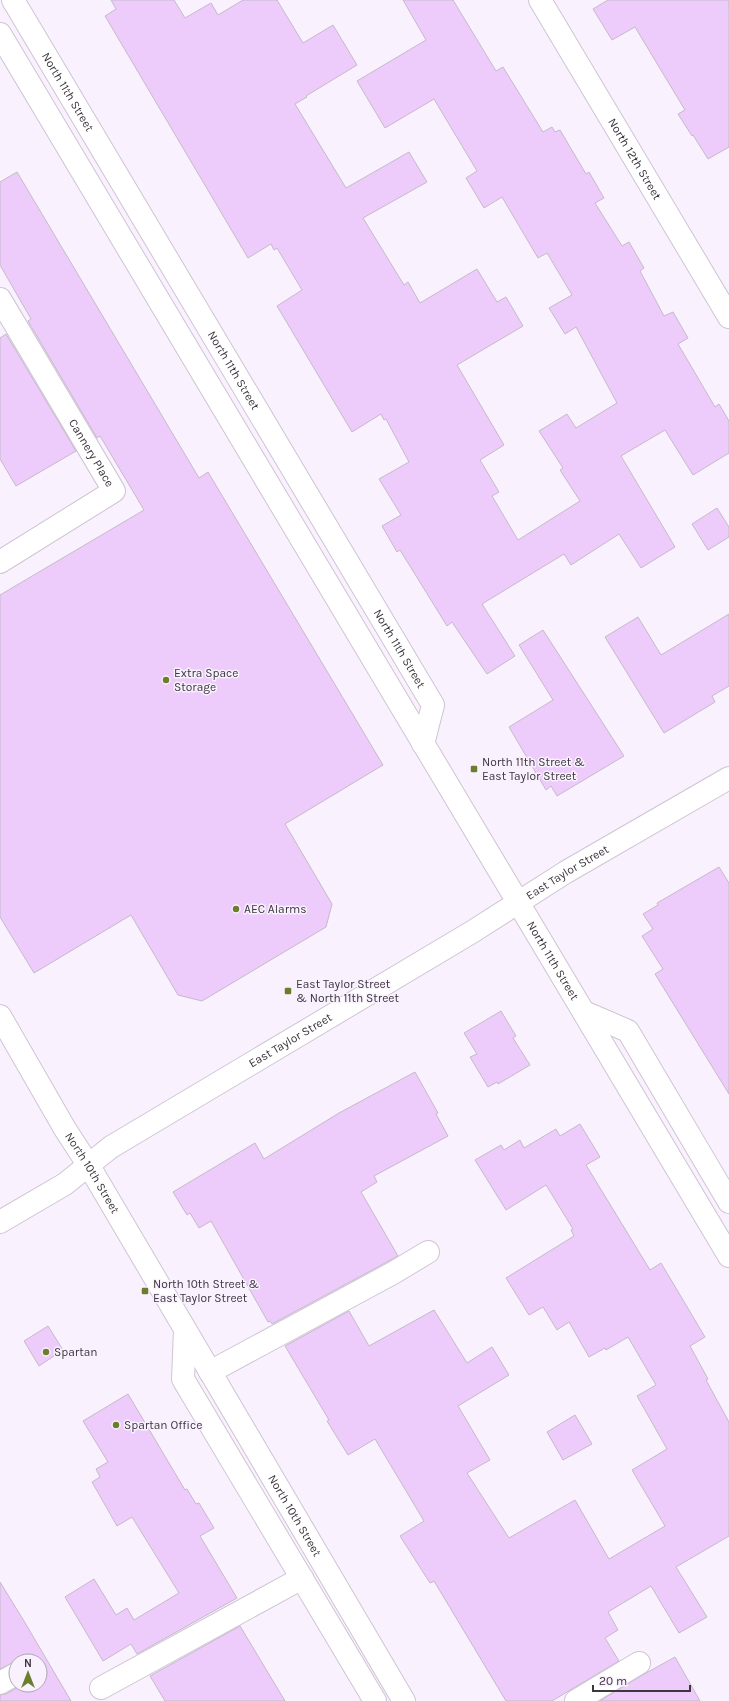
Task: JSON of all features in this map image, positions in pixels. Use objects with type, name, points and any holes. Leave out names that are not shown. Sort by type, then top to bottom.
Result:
[{"type":"main road","name":"North 11th Street","points":[[13,0],[433,705],[423,744]]},
{"type":"main road","name":"North 12th Street","points":[[540,0],[729,317]]},
{"type":"main road","name":"North 11th Street","points":[[0,34],[729,1256]]},
{"type":"main road","name":"Cannery Place","points":[[0,300],[114,491],[0,562]]},
{"type":"main road","name":"East Taylor Street","points":[[0,1222],[65,1184],[111,1147],[348,1006],[518,903],[566,872],[729,778]]},
{"type":"main road","name":"North 11th Street","points":[[584,1012],[628,1031],[729,1202]]},
{"type":"main road","name":"North 10th Street","points":[[0,1016],[65,1129],[89,1166],[404,1701]]},
{"type":"main road","points":[[210,1372],[393,1273],[428,1252]]},
{"type":"main road","points":[[185,1330],[183,1379],[375,1701]]},
{"type":"main road","points":[[101,1688],[302,1578]]},
{"type":"main road","points":[[576,1701],[639,1663]]},
{"type":"building","points":[[111,0],[174,0],[185,18],[211,3],[218,15],[243,0],[277,0],[303,43],[333,25],[357,65],[295,104],[346,188],[409,152],[427,182],[363,218],[404,285],[408,282],[420,303],[477,269],[497,302],[506,297],[523,326],[457,365],[504,445],[480,460],[499,492],[492,496],[518,540],[580,501],[560,470],[563,468],[539,431],[567,414],[576,428],[617,403],[576,327],[565,334],[549,308],[572,295],[547,253],[538,258],[502,197],[484,208],[466,178],[477,171],[434,99],[385,128],[357,81],[426,40],[403,0],[453,0],[496,71],[503,67],[543,132],[552,127],[555,132],[560,130],[586,174],[589,172],[604,198],[595,203],[622,246],[629,242],[644,268],[640,271],[664,316],[673,312],[688,338],[678,344],[715,407],[719,404],[729,421],[729,453],[693,475],[665,430],[621,456],[675,547],[641,568],[619,534],[571,565],[564,554],[482,604],[515,656],[487,674],[452,622],[447,626],[400,550],[397,552],[382,526],[401,515],[379,479],[409,462],[386,419],[384,420],[381,414],[352,432],[277,306],[302,290],[277,248],[274,250],[271,244],[248,258],[105,16],[116,9]]},
{"type":"building","points":[[608,0],[729,0],[729,147],[708,159],[678,114],[685,110],[635,27],[612,40],[593,9]]},
{"type":"building","name":"Extra Space Storage","points":[[17,172],[199,478],[208,472],[383,765],[285,824],[332,904],[326,927],[202,1001],[178,995],[131,915],[34,973],[0,917],[0,595],[144,510],[100,436],[97,438],[28,321],[31,319],[0,265],[0,182]]},
{"type":"building","points":[[6,334],[76,451],[16,486],[0,459],[0,338]]},
{"type":"building","points":[[717,508],[729,527],[729,537],[708,550],[692,524]]},
{"type":"building","points":[[729,614],[729,686],[712,696],[715,702],[664,733],[605,637],[638,617],[661,655]]},
{"type":"building","points":[[543,630],[624,756],[557,796],[551,786],[546,790],[509,727],[553,700],[519,645]]},
{"type":"building","points":[[719,867],[729,883],[729,1094],[655,974],[663,969],[642,936],[653,929],[643,914],[658,905],[657,903]]},
{"type":"building","points":[[501,1011],[516,1036],[513,1038],[530,1065],[498,1084],[497,1082],[488,1087],[470,1057],[477,1054],[464,1033]]},
{"type":"building","points":[[415,1072],[438,1113],[436,1114],[448,1136],[374,1176],[377,1182],[361,1192],[398,1256],[272,1324],[270,1321],[268,1322],[211,1221],[199,1228],[190,1213],[187,1215],[173,1192],[255,1143],[264,1159],[339,1113]]},
{"type":"building","points":[[580,1124],[600,1157],[586,1165],[650,1270],[661,1263],[705,1337],[690,1346],[708,1379],[706,1380],[729,1422],[729,1536],[676,1567],[707,1617],[679,1633],[651,1586],[608,1612],[618,1630],[605,1638],[619,1661],[552,1701],[506,1701],[434,1581],[430,1583],[400,1536],[424,1521],[375,1439],[348,1455],[285,1346],[349,1311],[369,1346],[434,1310],[467,1363],[492,1347],[509,1375],[458,1406],[490,1460],[467,1473],[509,1538],[575,1500],[609,1559],[665,1526],[632,1470],[667,1449],[637,1396],[656,1385],[628,1337],[606,1350],[605,1348],[589,1357],[569,1322],[557,1330],[543,1307],[529,1315],[506,1278],[574,1236],[571,1230],[573,1229],[546,1185],[506,1210],[475,1160],[501,1145],[504,1150],[520,1140],[524,1148],[556,1129],[560,1136]]},
{"type":"building","points":[[48,1326],[63,1350],[39,1366],[24,1341]]},
{"type":"building","points":[[128,1394],[185,1490],[187,1489],[196,1504],[199,1503],[214,1528],[200,1536],[237,1598],[137,1654],[131,1644],[103,1661],[65,1597],[94,1579],[116,1615],[127,1608],[134,1620],[179,1593],[132,1517],[117,1526],[92,1482],[100,1477],[96,1469],[108,1462],[83,1421]]},
{"type":"building","points":[[575,1415],[592,1444],[563,1460],[547,1432]]},
{"type":"building","points":[[0,1582],[43,1653],[8,1653],[8,1665],[0,1669]]},
{"type":"building","points":[[240,1626],[285,1701],[165,1701],[150,1676]]},
{"type":"building","points":[[675,1657],[700,1701],[600,1701],[639,1677]]},
{"type":"building","points":[[48,1662],[71,1701],[0,1701],[0,1695],[48,1693]]},
{"type":"place","name":"Extra Space Storage","points":[[166,680]]},
{"type":"place","name":"North 11th Street & East Taylor Street","points":[[474,769]]},
{"type":"place","name":"AEC Alarms","points":[[236,909]]},
{"type":"place","name":"East Taylor Street & North 11th Street","points":[[288,991]]},
{"type":"place","name":"North 10th Street & East Taylor Street","points":[[145,1291]]},
{"type":"place","name":"Spartan","points":[[46,1352]]},
{"type":"place","name":"Spartan Office","points":[[116,1425]]}]
